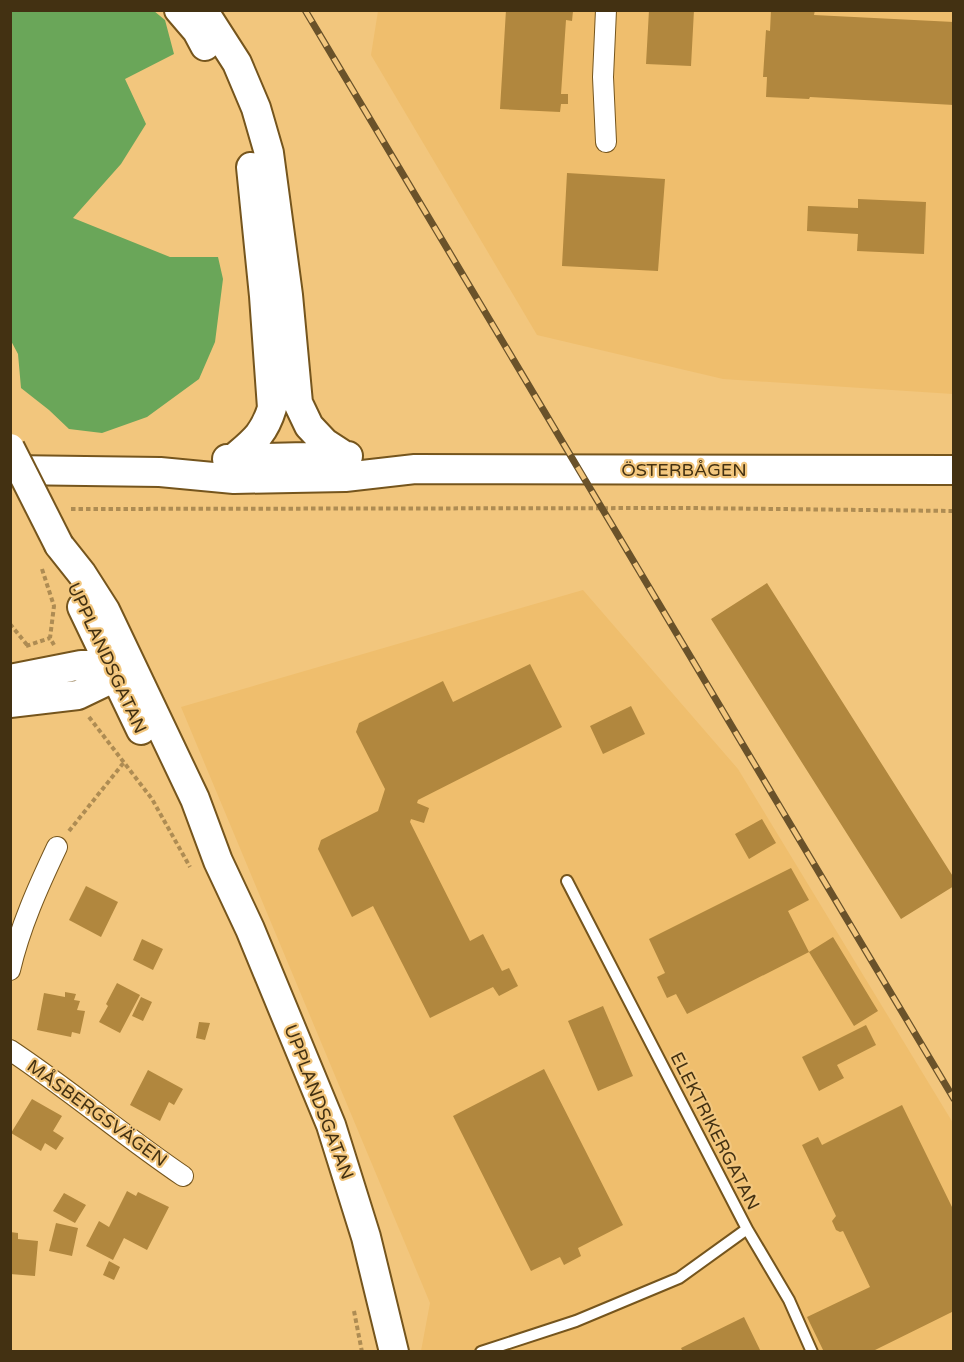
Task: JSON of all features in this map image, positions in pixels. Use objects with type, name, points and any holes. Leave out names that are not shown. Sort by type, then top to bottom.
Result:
[{"type":"main road","points":[[179,10],[197,32],[237,112],[250,157],[255,192],[272,408],[266,426],[254,441],[234,458]]},
{"type":"main road","points":[[202,10],[237,63],[256,108],[269,153],[288,295],[298,403],[309,426],[325,443],[345,456]]},
{"type":"main road","name":"UPPLANDSGATAN","points":[[10,448],[59,545],[69,580],[195,799],[218,861],[250,929],[332,1125],[366,1237],[394,1352]]},
{"type":"main road","name":"ÖSTERBÅGEN","points":[[160,472],[234,458],[345,456],[415,470]]},
{"type":"main road","name":"ÖSTERBÅGEN","points":[[10,470],[160,472],[234,479],[345,477],[415,470],[954,470]]},
{"type":"main road","points":[[10,679],[65,667],[92,665],[123,672]]},
{"type":"main road","points":[[10,703],[78,695],[123,672]]},
{"type":"street","points":[[606,10],[603,76],[606,142]]},
{"type":"street","points":[[10,970],[15,948],[35,893],[57,847]]},
{"type":"street","name":"MÅSBERGSVÄGEN","points":[[10,1050],[183,1176]]},
{"type":"lane","name":"ELEKTRIKERGATAN","points":[[481,1352],[576,1321],[679,1278],[747,1229],[567,881]]},
{"type":"lane","points":[[747,1229],[789,1300],[812,1352]]},
{"type":"path","points":[[69,509],[702,508],[954,511]]},
{"type":"path","points":[[40,566],[54,606],[50,638],[65,667]]},
{"type":"path","points":[[10,624],[28,646]]},
{"type":"path","points":[[19,648],[50,638]]},
{"type":"path","points":[[78,695],[83,708],[97,729],[125,761],[152,799],[191,869]]},
{"type":"path","points":[[57,847],[125,761]]},
{"type":"path","points":[[353,1308],[362,1352]]},
{"type":"shaded area","points":[[378,11],[953,11],[953,394],[723,379],[537,335],[371,55]]},
{"type":"shaded area","points":[[583,590],[738,769],[953,1123],[953,1351],[421,1351],[430,1303],[181,707]]},
{"type":"green space","points":[[11,10],[154,11],[165,20],[174,54],[125,79],[146,124],[121,164],[73,218],[170,257],[218,257],[223,279],[215,342],[199,379],[147,417],[102,433],[69,429],[21,388],[18,354],[10,339]]},
{"type":"building","points":[[506,10],[573,11],[572,21],[566,20],[561,94],[568,94],[568,104],[561,104],[560,112],[500,109]]},
{"type":"building","points":[[649,10],[694,10],[691,66],[646,64]]},
{"type":"building","points":[[771,10],[815,10],[814,15],[954,22],[954,105],[810,97],[809,99],[766,97],[767,77],[763,77],[766,30],[770,31]]},
{"type":"building","points":[[567,173],[665,179],[658,271],[562,266]]},
{"type":"building","points":[[858,199],[926,202],[924,254],[857,251],[858,234],[807,231],[808,206],[858,208]]},
{"type":"building","points":[[767,583],[954,878],[954,886],[901,919],[711,619]]},
{"type":"building","points":[[530,664],[562,727],[418,800],[417,803],[429,808],[424,823],[411,819],[410,822],[470,941],[483,934],[502,971],[509,968],[518,986],[499,996],[493,987],[430,1018],[373,906],[352,917],[318,849],[321,840],[378,811],[385,789],[356,732],[359,723],[443,681],[453,702]]},
{"type":"building","points":[[631,706],[645,734],[603,754],[590,726]]},
{"type":"building","points":[[762,819],[776,843],[749,859],[735,834]]},
{"type":"building","points":[[791,868],[809,900],[788,911],[809,952],[687,1014],[676,994],[667,998],[657,977],[665,973],[649,939]]},
{"type":"building","points":[[86,886],[118,902],[101,937],[69,920]]},
{"type":"building","points":[[833,937],[878,1011],[854,1026],[809,952]]},
{"type":"building","points":[[142,939],[163,949],[153,970],[133,960]]},
{"type":"building","points":[[117,983],[140,995],[120,1033],[99,1022]]},
{"type":"building","points":[[65,992],[76,994],[74,1000],[80,1001],[77,1010],[85,1011],[80,1034],[72,1032],[71,1037],[37,1030],[44,993],[65,997]]},
{"type":"building","points":[[141,997],[152,1002],[143,1021],[132,1016]]},
{"type":"building","points":[[603,1006],[633,1076],[598,1091],[568,1021]]},
{"type":"building","points":[[199,1022],[210,1023],[205,1040],[196,1038]]},
{"type":"building","points":[[866,1025],[876,1045],[837,1065],[844,1078],[819,1091],[802,1057]]},
{"type":"building","points":[[544,1069],[623,1225],[578,1248],[581,1256],[564,1265],[560,1257],[531,1271],[453,1116]]},
{"type":"building","points":[[148,1070],[183,1089],[174,1105],[169,1102],[160,1121],[130,1105]]},
{"type":"building","points":[[32,1099],[62,1116],[53,1131],[64,1138],[56,1150],[45,1143],[41,1151],[11,1133]]},
{"type":"building","points":[[902,1105],[952,1207],[954,1206],[954,1311],[871,1352],[824,1352],[807,1317],[870,1287],[843,1231],[836,1230],[832,1221],[836,1216],[802,1145],[818,1137],[822,1145]]},
{"type":"building","points":[[127,1191],[136,1196],[138,1192],[169,1207],[147,1250],[124,1238],[113,1260],[86,1246],[99,1221],[109,1227]]},
{"type":"building","points":[[64,1193],[86,1205],[75,1223],[53,1211]]},
{"type":"building","points":[[56,1223],[78,1228],[72,1256],[49,1251]]},
{"type":"building","points":[[10,1232],[18,1233],[18,1239],[38,1241],[35,1276],[10,1274]]},
{"type":"building","points":[[109,1261],[120,1267],[114,1280],[103,1275]]},
{"type":"building","points":[[744,1317],[761,1352],[683,1352],[681,1348]]},
{"type":"railway","points":[[305,10],[954,1099]]}]
